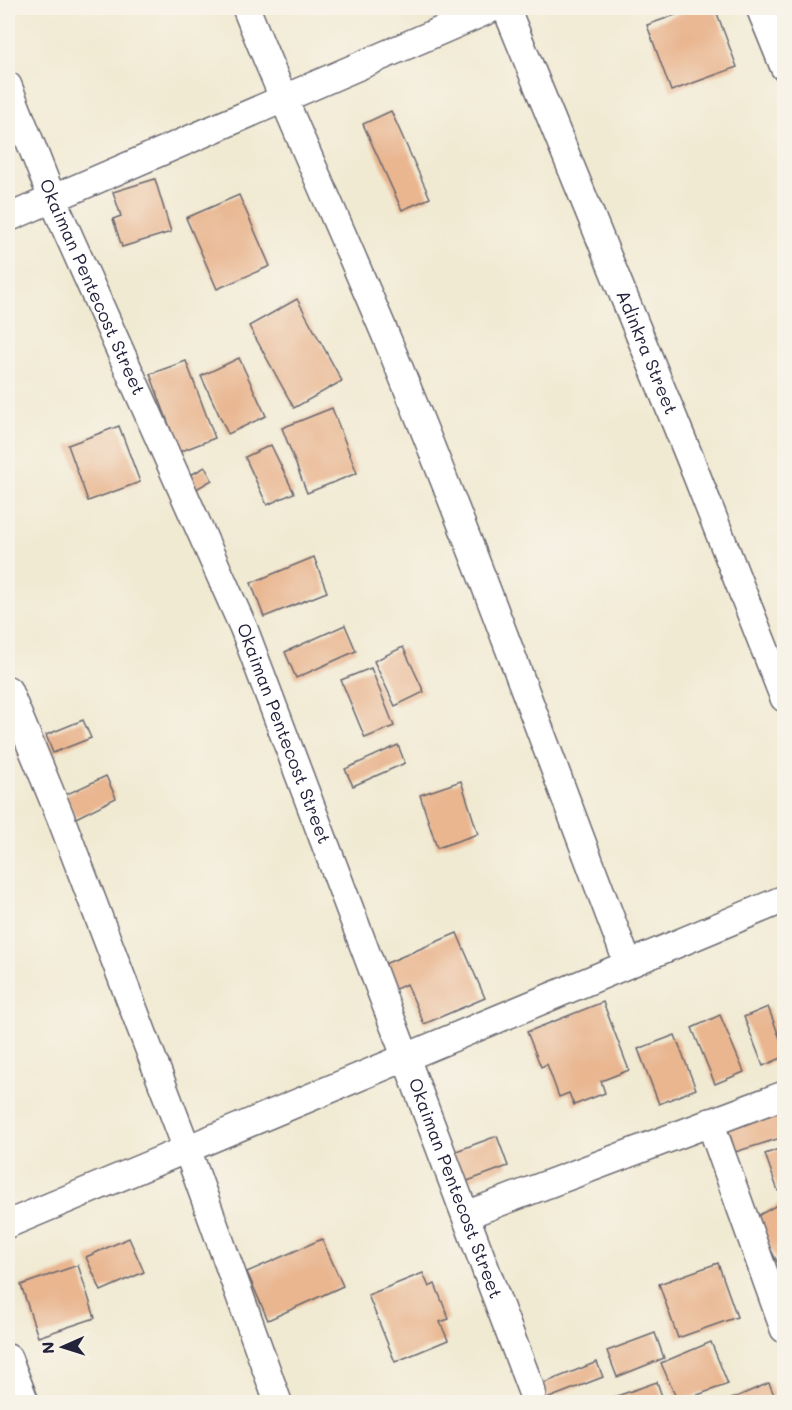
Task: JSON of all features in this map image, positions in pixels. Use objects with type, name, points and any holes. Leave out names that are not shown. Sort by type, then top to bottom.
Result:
[{"type":"street","points":[[246,8],[282,99],[401,374],[472,552],[628,964]]},
{"type":"street","points":[[8,218],[493,8]]},
{"type":"street","name":"Adinkra Street","points":[[506,8],[685,446],[784,698]]},
{"type":"street","points":[[760,8],[784,67]]},
{"type":"street","name":"Okaiman Pentecost Street","points":[[8,86],[52,198],[244,629],[532,1392]]},
{"type":"street","points":[[8,690],[60,816],[187,1149],[278,1402]]},
{"type":"street","points":[[8,1224],[784,899]]},
{"type":"street","points":[[466,1215],[784,1095]]},
{"type":"street","points":[[711,1122],[784,1329]]},
{"type":"street","points":[[8,1358],[17,1393]]},
{"type":"building","points":[[695,8],[715,8],[737,67],[671,91],[647,25]]},
{"type":"building","points":[[391,111],[430,198],[402,210],[363,124]]},
{"type":"building","points":[[155,179],[171,232],[122,247],[113,219],[121,216],[113,192]]},
{"type":"building","points":[[239,195],[270,266],[217,289],[186,218]]},
{"type":"building","points":[[297,299],[342,381],[294,408],[249,326]]},
{"type":"building","points":[[239,358],[266,416],[228,434],[201,376]]},
{"type":"building","points":[[186,361],[215,438],[179,452],[150,374]]},
{"type":"building","points":[[332,408],[357,473],[307,493],[282,428]]},
{"type":"building","points":[[119,426],[140,482],[88,501],[68,445]]},
{"type":"building","points":[[271,445],[294,493],[267,505],[245,457]]},
{"type":"building","points":[[205,467],[212,480],[193,491],[185,478]]},
{"type":"building","points":[[314,557],[327,592],[264,617],[251,583]]},
{"type":"building","points":[[345,625],[356,651],[296,678],[285,652]]},
{"type":"building","points":[[403,647],[424,692],[395,706],[374,661]]},
{"type":"building","points":[[371,668],[394,726],[365,738],[341,680]]},
{"type":"building","points":[[83,720],[91,738],[53,753],[46,735]]},
{"type":"building","points":[[398,745],[405,763],[353,786],[345,769]]},
{"type":"building","points":[[106,776],[116,798],[76,818],[65,795]]},
{"type":"building","points":[[461,781],[478,834],[437,848],[420,795]]},
{"type":"building","points":[[457,933],[485,998],[424,1024],[407,984],[391,991],[380,966]]},
{"type":"building","points":[[603,1002],[629,1070],[601,1081],[605,1093],[574,1105],[569,1093],[559,1097],[547,1064],[541,1067],[527,1032]]},
{"type":"building","points":[[768,1007],[784,1049],[784,1057],[763,1066],[744,1017]]},
{"type":"building","points":[[720,1015],[744,1072],[715,1084],[692,1028]]},
{"type":"building","points":[[675,1035],[696,1089],[659,1104],[638,1049]]},
{"type":"building","points":[[784,1111],[784,1137],[735,1152],[728,1128]]},
{"type":"building","points":[[497,1136],[508,1166],[462,1183],[451,1153]]},
{"type":"building","points":[[784,1147],[784,1188],[778,1191],[765,1154]]},
{"type":"building","points":[[784,1201],[784,1264],[780,1267],[754,1218]]},
{"type":"building","points":[[129,1238],[144,1272],[101,1291],[86,1257]]},
{"type":"building","points":[[322,1239],[343,1286],[268,1320],[247,1272]]},
{"type":"building","points":[[718,1263],[737,1317],[678,1338],[659,1284]]},
{"type":"building","points":[[78,1265],[95,1318],[38,1337],[21,1285]]},
{"type":"building","points":[[423,1273],[429,1287],[435,1284],[449,1319],[440,1322],[448,1340],[395,1362],[368,1295]]},
{"type":"building","points":[[655,1333],[664,1358],[617,1377],[607,1351]]},
{"type":"building","points":[[711,1342],[728,1384],[678,1402],[661,1363]]},
{"type":"building","points":[[597,1362],[603,1377],[544,1400],[539,1385]]},
{"type":"building","points":[[657,1382],[664,1402],[600,1402]]},
{"type":"building","points":[[769,1383],[777,1402],[724,1402]]}]
